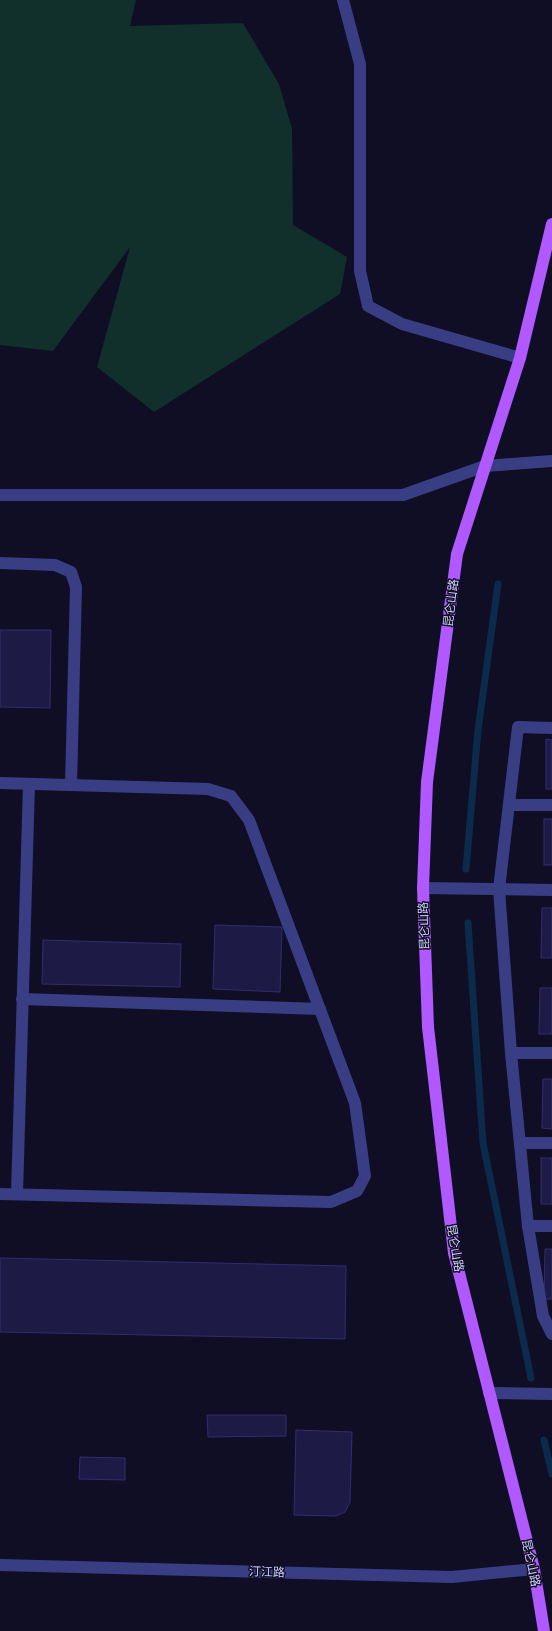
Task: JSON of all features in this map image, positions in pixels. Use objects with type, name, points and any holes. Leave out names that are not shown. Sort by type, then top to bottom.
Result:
[{"type":"main road","name":"昆仑山路","points":[[544,1631],[534,1569],[454,1253],[428,1027],[423,888],[427,782],[457,554],[520,358],[552,224]]},
{"type":"street","points":[[343,0],[360,64],[360,272],[368,306],[402,324],[520,358]]},
{"type":"street","points":[[0,495],[403,495],[485,466],[552,461]]},
{"type":"street","points":[[0,563],[55,565],[71,572],[76,587],[71,785]]},
{"type":"street","points":[[552,728],[518,727],[499,889],[511,1053],[528,1226],[543,1316],[552,1334]]},
{"type":"street","points":[[0,783],[208,789],[231,796],[249,820],[355,1103],[365,1176],[357,1191],[331,1202],[0,1194]]},
{"type":"street","points":[[16,1194],[29,784]]},
{"type":"street","points":[[509,805],[552,805]]},
{"type":"street","points":[[423,888],[552,890]]},
{"type":"street","points":[[22,999],[320,1009]]},
{"type":"street","points":[[511,1053],[552,1054]]},
{"type":"street","points":[[520,1142],[552,1143]]},
{"type":"street","points":[[528,1226],[552,1226]]},
{"type":"street","points":[[489,1393],[552,1394]]},
{"type":"street","name":"汀江路","points":[[0,1565],[452,1577],[534,1569]]},
{"type":"green space","points":[[0,0],[136,0],[130,26],[243,23],[279,84],[292,129],[293,225],[347,257],[340,294],[154,412],[97,367],[130,247],[53,351],[0,345]]},
{"type":"building","points":[[0,630],[51,630],[50,708],[0,707]]},
{"type":"building","points":[[546,739],[552,740],[552,789],[546,789]]},
{"type":"building","points":[[544,819],[552,819],[552,865],[544,865]]},
{"type":"building","points":[[542,908],[552,908],[552,958],[541,958]]},
{"type":"building","points":[[215,925],[282,927],[280,992],[213,989]]},
{"type":"building","points":[[43,940],[181,944],[180,987],[42,984]]},
{"type":"building","points":[[540,988],[552,988],[552,1034],[539,1034]]},
{"type":"building","points":[[543,1079],[552,1079],[552,1129],[542,1128]]},
{"type":"building","points":[[541,1158],[552,1158],[552,1204],[541,1204]]},
{"type":"building","points":[[545,1249],[552,1249],[552,1299],[544,1299]]},
{"type":"building","points":[[0,1258],[346,1266],[345,1339],[0,1332]]},
{"type":"building","points":[[207,1415],[286,1415],[286,1436],[208,1437]]},
{"type":"building","points":[[296,1430],[352,1432],[350,1502],[345,1512],[336,1516],[294,1515]]},
{"type":"building","points":[[80,1457],[125,1458],[125,1480],[79,1479]]},
{"type":"waterway","points":[[466,869],[478,730],[498,584]]},
{"type":"waterway","points":[[468,923],[483,1143],[531,1378]]},
{"type":"waterway","points":[[544,1440],[552,1474]]}]
